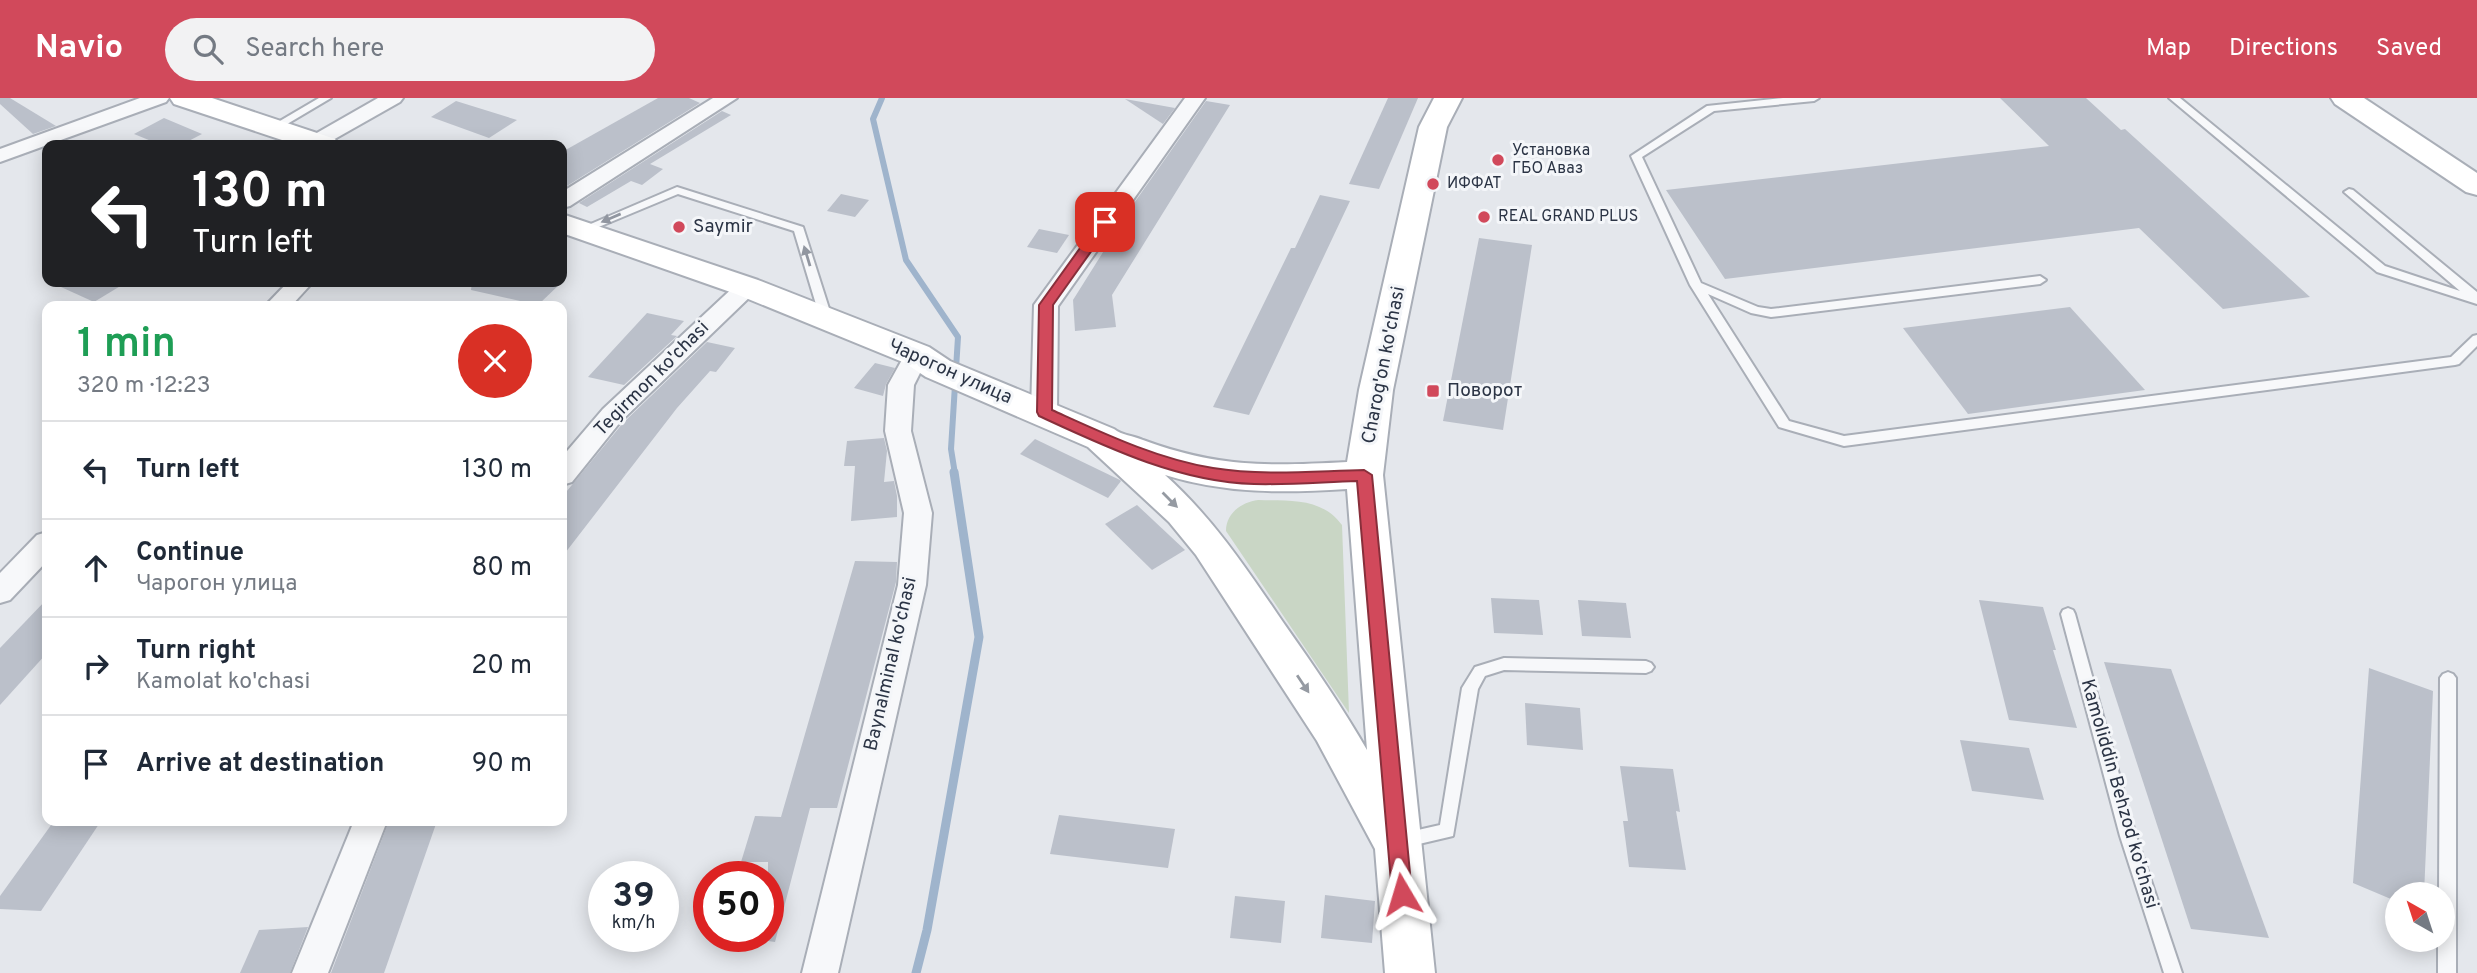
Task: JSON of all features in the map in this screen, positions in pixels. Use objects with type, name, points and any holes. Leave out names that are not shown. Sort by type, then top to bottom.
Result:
[{"type":"main road","points":[[184,98],[308,140]]},
{"type":"main road","points":[[2345,98],[2365,107],[2477,187]]},
{"type":"main road","name":"Charog'on ko'chasi","points":[[1410,973],[1364,475],[1378,377],[1433,127],[1443,99]]},
{"type":"main road","name":"Чарогон улица","points":[[573,226],[747,287],[1101,438],[1154,484],[1210,545],[1332,728],[1396,842]]},
{"type":"main road","points":[[1101,438],[1176,465],[1212,474],[1254,479],[1364,475]]},
{"type":"street","points":[[44,140],[159,98]]},
{"type":"street","points":[[326,140],[393,98]]},
{"type":"street","points":[[567,198],[727,98]]},
{"type":"street","points":[[1044,412],[1046,305],[1195,98]]},
{"type":"street","points":[[0,156],[42,141]]},
{"type":"street","points":[[282,301],[296,287]]},
{"type":"street","name":"Tegirmon ko'chasi","points":[[567,469],[612,415],[747,287]]},
{"type":"street","name":"Baynalminal ko'chasi","points":[[820,973],[912,585],[918,513],[898,431],[901,385],[927,362]]},
{"type":"street","points":[[0,592],[42,548]]},
{"type":"street","points":[[310,973],[368,826]]},
{"type":"lane","points":[[273,128],[326,98]]},
{"type":"lane","points":[[1814,98],[1711,108],[1636,156],[1696,285],[1784,424],[1844,441],[2455,361],[2477,339]]},
{"type":"lane","points":[[2175,98],[2381,269],[2477,299]]},
{"type":"lane","points":[[573,226],[677,190],[799,229],[827,321]]},
{"type":"lane","points":[[2349,192],[2477,299]]},
{"type":"lane","points":[[1696,285],[1755,310],[1771,313],[2040,280]]},
{"type":"lane","name":"Kamoliddin Behzod ko'chasi","points":[[2068,614],[2129,836],[2173,973]]},
{"type":"lane","points":[[1396,842],[1447,831],[1471,688],[1480,671],[1504,664],[1646,667]]},
{"type":"lane","points":[[2447,973],[2448,678]]},
{"type":"green space","points":[[1258,500],[1315,505],[1325,509],[1342,525],[1349,713],[1226,531],[1229,519],[1236,510],[1246,503]]},
{"type":"building","points":[[0,98],[10,98],[56,126],[33,134],[0,104]]},
{"type":"building","points":[[658,98],[689,98],[700,103],[567,186],[567,149]]},
{"type":"building","points":[[1388,98],[1418,98],[1379,189],[1349,184]]},
{"type":"building","points":[[2000,98],[2086,98],[2121,130],[2125,129],[2310,297],[2223,309],[2139,228],[1725,279],[1666,190],[2049,146]]},
{"type":"building","points":[[1125,99],[1175,108],[1163,124]]},
{"type":"building","points":[[456,101],[517,120],[489,138],[431,117]]},
{"type":"building","points":[[1206,101],[1230,105],[1112,295],[1116,327],[1075,331],[1073,300],[1132,206]]},
{"type":"building","points":[[722,111],[731,115],[650,164],[663,169],[642,185],[631,181],[587,207],[579,203]]},
{"type":"building","points":[[164,118],[202,134],[191,140],[149,140],[134,134]]},
{"type":"building","points":[[841,194],[869,200],[855,217],[827,211]]},
{"type":"building","points":[[1320,195],[1350,201],[1249,415],[1213,407],[1291,248],[1295,248]]},
{"type":"building","points":[[1039,229],[1069,235],[1057,253],[1027,247]]},
{"type":"building","points":[[1479,238],[1532,245],[1503,430],[1443,421]]},
{"type":"building","points":[[61,287],[119,287],[92,301]]},
{"type":"building","points":[[471,287],[557,287],[542,301],[520,301],[471,290]]},
{"type":"building","points":[[2070,307],[2145,390],[1968,414],[1903,328]]},
{"type":"building","points":[[647,313],[684,321],[671,335],[677,336],[624,385],[588,377]]},
{"type":"building","points":[[707,342],[735,348],[716,372],[710,371],[677,408],[567,551],[567,491],[623,423]]},
{"type":"building","points":[[875,363],[895,368],[883,396],[854,388]]},
{"type":"building","points":[[884,438],[887,451],[884,482],[894,481],[897,517],[851,521],[855,466],[844,466],[847,441]]},
{"type":"building","points":[[1035,439],[1121,481],[1108,498],[1020,454]]},
{"type":"building","points":[[1137,505],[1185,550],[1152,570],[1105,524]]},
{"type":"building","points":[[855,561],[897,562],[896,582],[837,808],[810,808],[784,908],[784,861],[741,861],[755,816],[781,817]]},
{"type":"building","points":[[1491,598],[1539,600],[1543,635],[1494,633]]},
{"type":"building","points":[[1578,600],[1626,603],[1631,638],[1582,636]]},
{"type":"building","points":[[1979,600],[2043,607],[2077,728],[2009,720]]},
{"type":"building","points":[[42,604],[42,659],[0,705],[0,648]]},
{"type":"building","points":[[2104,662],[2171,669],[2269,938],[2191,929]]},
{"type":"building","points":[[2369,668],[2433,691],[2425,882],[2385,882],[2385,897],[2353,883]]},
{"type":"building","points":[[1525,703],[1580,708],[1583,750],[1527,745]]},
{"type":"building","points":[[1960,740],[2029,748],[2044,800],[1972,791]]},
{"type":"building","points":[[1620,766],[1673,769],[1680,812],[1676,811],[1686,870],[1629,867],[1623,821],[1628,821]]},
{"type":"building","points":[[1059,815],[1175,829],[1168,868],[1050,854]]},
{"type":"building","points":[[50,826],[98,826],[41,911],[0,909],[0,896]]},
{"type":"building","points":[[387,826],[435,826],[384,973],[331,973]]},
{"type":"building","points":[[1325,895],[1375,901],[1372,943],[1321,938]]},
{"type":"building","points":[[1235,896],[1285,901],[1281,943],[1230,938]]},
{"type":"building","points":[[308,927],[290,973],[240,973],[259,930]]},
{"type":"waterway","points":[[882,98],[873,119],[906,260],[958,337],[951,449],[955,474]]},
{"type":"waterway","points":[[916,973],[927,930],[979,637],[954,472]]},
{"type":"place","name":"Установка ГБО Аваз","points":[[1498,160]]},
{"type":"place","name":"ИФФАТ","points":[[1433,184]]},
{"type":"place","name":"REAL GRAND PLUS","points":[[1484,217]]},
{"type":"place","name":"Saymir","points":[[679,227]]},
{"type":"place","name":"Поворот","points":[[1433,391]]},
{"type":"route","points":[[1105,222],[1046,305],[1044,412],[1101,438],[1176,465],[1212,474],[1254,479],[1364,475],[1402,894]]}]
